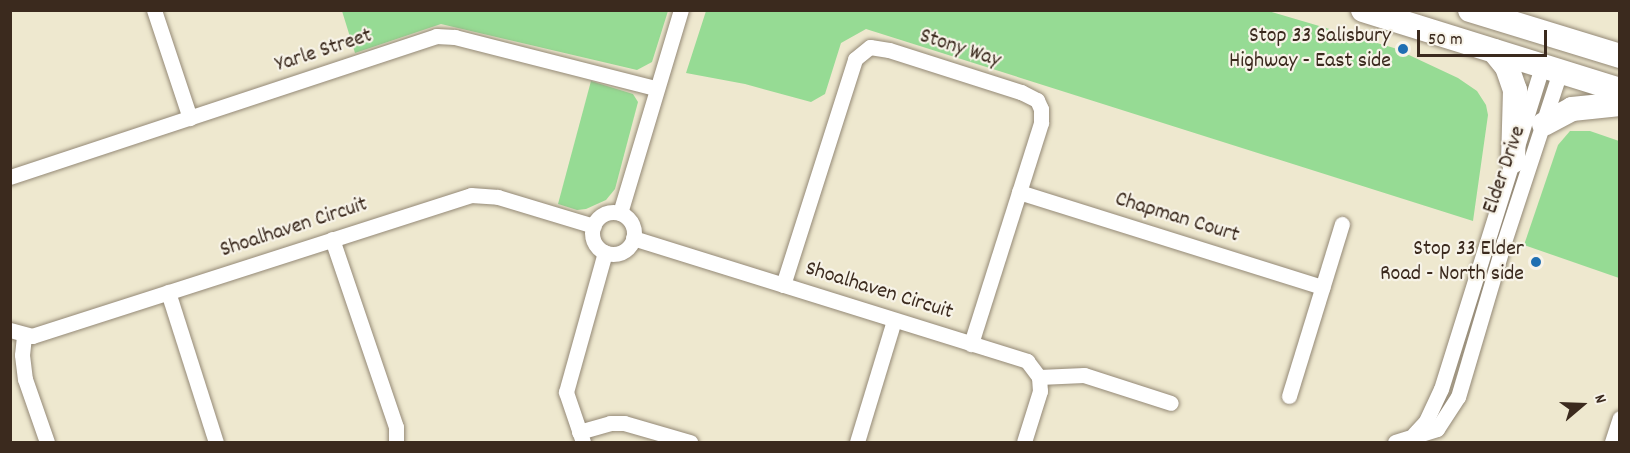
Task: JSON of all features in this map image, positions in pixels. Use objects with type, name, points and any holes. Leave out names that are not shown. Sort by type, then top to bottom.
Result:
[{"type":"highway","points":[[1363,10],[1620,90]]},
{"type":"highway","points":[[1470,10],[1620,56]]},
{"type":"highway","points":[[1551,69],[1557,38]]},
{"type":"highway","points":[[1494,51],[1507,67],[1515,90],[1513,161]]},
{"type":"highway","points":[[1544,124],[1572,109],[1620,104]]},
{"type":"street","points":[[154,10],[190,118]]},
{"type":"street","points":[[620,213],[681,10]]},
{"type":"street","name":"Yarle Street","points":[[10,177],[436,36],[455,37],[656,87]]},
{"type":"street","name":"Stony Way","points":[[783,285],[851,68],[864,49],[878,47],[889,50],[1022,92],[1036,100],[1041,109],[1041,123],[971,344]]},
{"type":"street","name":"Elder Drive","points":[[1404,440],[1437,429],[1458,397],[1504,242],[1544,124],[1551,69]]},
{"type":"street","name":"Elder Drive","points":[[1404,440],[1426,421],[1441,389],[1513,161],[1551,69]]},
{"type":"street","name":"Chapman Court","points":[[1019,192],[1322,287]]},
{"type":"street","name":"Shoalhaven Circuit","points":[[17,333],[32,336],[454,199],[479,194],[498,197],[594,226]]},
{"type":"street","points":[[607,213],[620,213],[631,223],[633,238],[624,251],[610,254],[595,244],[592,237],[594,226],[601,216],[607,213]]},
{"type":"street","points":[[1289,396],[1342,224]]},
{"type":"street","name":"Shoalhaven Circuit","points":[[633,238],[1027,361],[1039,377]]},
{"type":"street","points":[[332,239],[396,427],[396,442]]},
{"type":"street","points":[[605,252],[566,392],[581,437],[609,423],[624,423],[690,442]]},
{"type":"street","points":[[168,292],[216,442]]},
{"type":"street","points":[[857,442],[894,320]]},
{"type":"street","points":[[17,333],[23,370],[47,442]]},
{"type":"street","points":[[1024,442],[1040,391],[1039,377],[1084,375],[1171,403]]},
{"type":"street","points":[[1612,442],[1620,418]]},
{"type":"green space","points":[[342,10],[668,11],[652,62],[637,70],[441,24],[355,53]]},
{"type":"green space","points":[[706,11],[1268,11],[1394,48],[1458,78],[1477,91],[1486,105],[1488,115],[1473,221],[866,29],[841,43],[825,94],[811,102],[745,84],[686,73]]},
{"type":"green space","points":[[591,81],[633,94],[638,102],[615,189],[606,200],[586,209],[577,210],[558,204]]},
{"type":"green space","points":[[1570,131],[1590,131],[1619,141],[1619,278],[1524,245],[1558,145]]},
{"type":"place","name":"Stop 33 Salisbury Highway - East side","points":[[1403,49]]},
{"type":"place","name":"Stop 33 Elder Road - North side","points":[[1536,262]]}]
